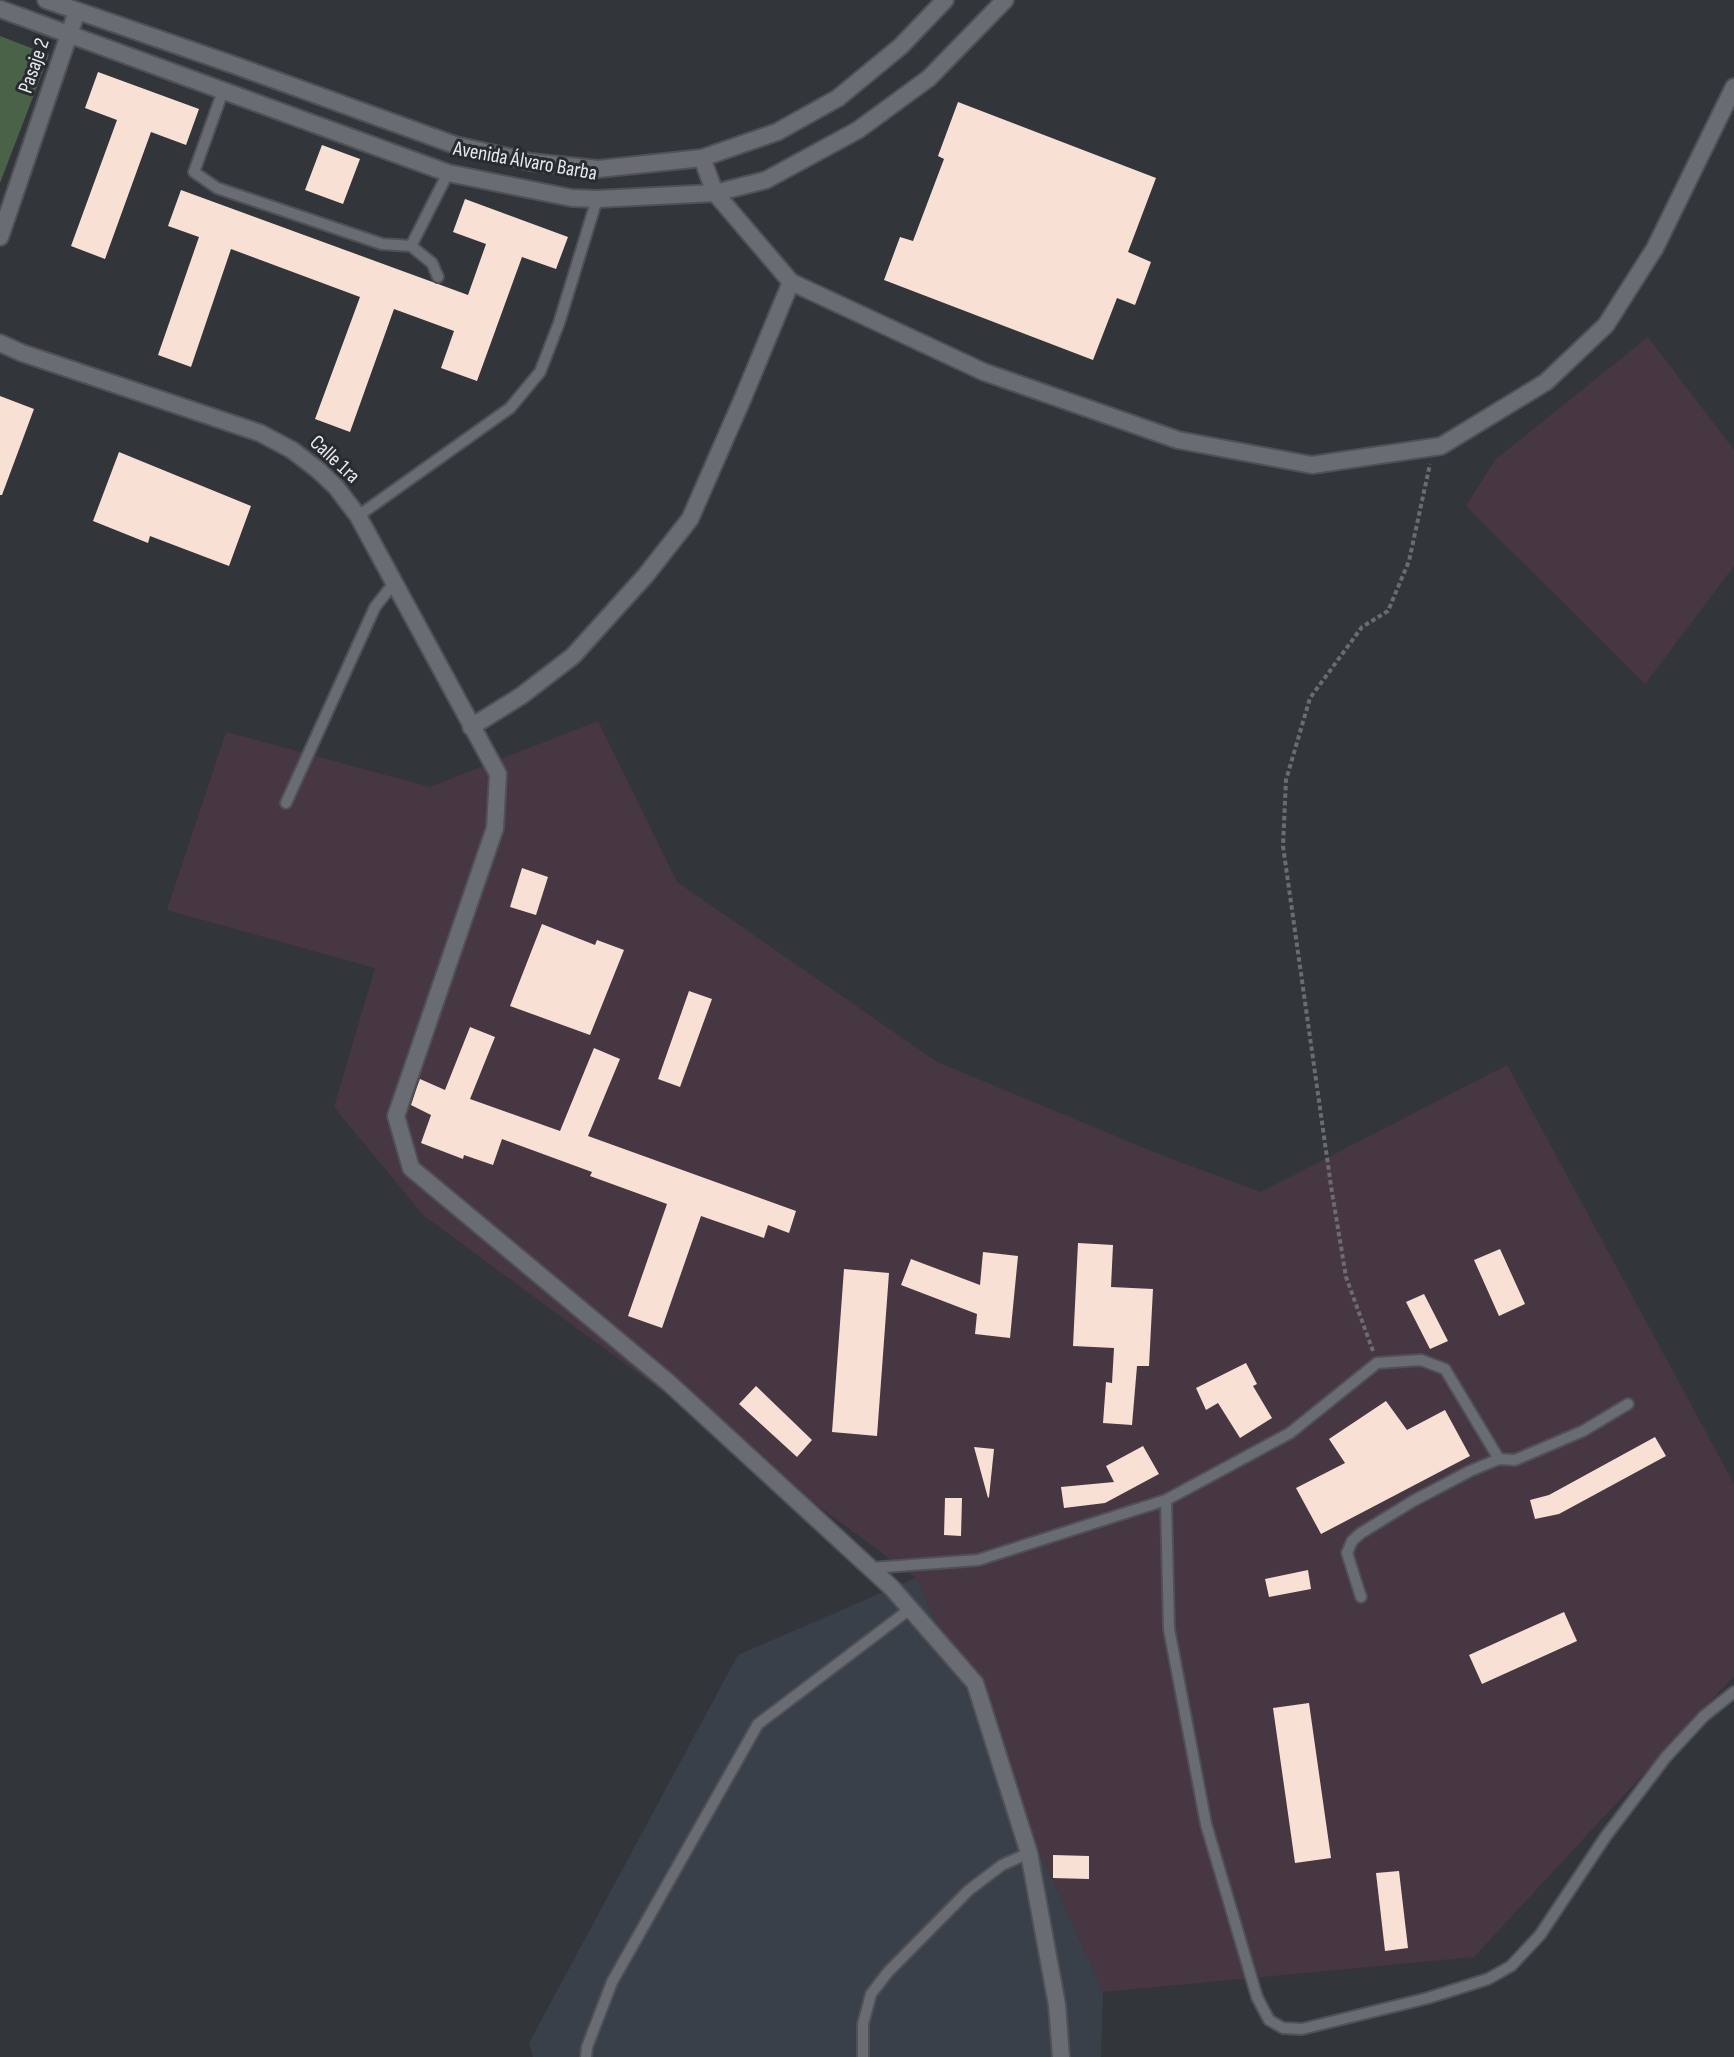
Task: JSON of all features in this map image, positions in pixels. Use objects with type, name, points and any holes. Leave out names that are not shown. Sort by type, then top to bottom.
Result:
[{"type":"street","name":"Avenida Álvaro Barba","points":[[46,0],[466,147],[531,162],[598,169],[702,158],[777,132],[838,98],[901,45],[945,0]]},
{"type":"street","name":"Avenida Álvaro Barba","points":[[0,9],[448,173],[572,198],[597,199],[715,193],[766,180],[858,130],[929,78],[1005,0]]},
{"type":"street","name":"Pasaje 2","points":[[0,237],[77,11]]},
{"type":"street","points":[[702,158],[715,193],[791,282],[984,372],[1178,440],[1312,465],[1441,446],[1546,382],[1606,325],[1655,248],[1734,87]]},
{"type":"street","points":[[471,727],[521,696],[573,656],[646,575],[690,519],[791,282]]},
{"type":"street","name":"Calle 1ra","points":[[0,343],[22,353],[260,433],[292,450],[318,470],[336,487],[358,516],[498,774],[495,828],[396,1116],[411,1168],[669,1383],[871,1568]]},
{"type":"street","points":[[871,1568],[892,1588],[975,1683],[1029,1853],[1057,2005],[1061,2057]]},
{"type":"lane","points":[[223,91],[194,172],[217,188],[382,244],[411,246],[432,262],[438,277]]},
{"type":"lane","points":[[411,246],[448,173]]},
{"type":"lane","points":[[358,516],[510,408],[540,372],[559,322],[597,199]]},
{"type":"lane","points":[[286,803],[375,608],[394,583]]},
{"type":"lane","points":[[871,1568],[978,1560],[1166,1500],[1290,1433],[1377,1363],[1422,1360],[1445,1369],[1499,1459]]},
{"type":"lane","points":[[1361,1598],[1347,1553],[1352,1540],[1361,1533],[1470,1471],[1499,1459],[1515,1460],[1583,1431],[1628,1404]]},
{"type":"lane","points":[[1166,1500],[1169,1629],[1206,1824],[1257,1997],[1269,2020],[1283,2028],[1302,2029],[1428,1998],[1488,1979],[1511,1966],[1540,1935],[1606,1836],[1666,1757],[1704,1716],[1734,1692]]},
{"type":"lane","points":[[586,2057],[587,2047],[612,1982],[758,1724],[910,1609]]},
{"type":"lane","points":[[863,2057],[863,2024],[871,1994],[888,1972],[969,1890],[1002,1865],[1029,1853]]},
{"type":"path","points":[[1377,1363],[1346,1276],[1331,1186],[1283,846],[1286,780],[1310,698],[1362,627],[1389,611],[1409,561],[1429,475],[1432,447]]},
{"type":"shaded area","points":[[1648,337],[1734,450],[1734,566],[1645,684],[1466,506],[1495,460]]},
{"type":"shaded area","points":[[598,721],[677,882],[937,1062],[1166,1157],[1261,1192],[1507,1065],[1734,1484],[1734,1676],[1474,1957],[1103,1992],[916,1578],[423,1215],[334,1107],[375,968],[167,910],[226,732],[430,787]]},
{"type":"shaded area","points":[[916,1578],[1103,1992],[1101,2057],[533,2057],[529,2043],[738,1655]]},
{"type":"green space","points":[[0,36],[49,55],[0,183]]},
{"type":"building","points":[[98,72],[199,109],[186,145],[151,132],[105,259],[71,246],[117,120],[85,108]]},
{"type":"building","points":[[958,102],[1156,178],[1128,252],[1151,262],[1135,305],[1117,298],[1093,360],[884,280],[900,237],[913,241],[944,159],[938,156]]},
{"type":"building","points":[[322,145],[360,159],[343,204],[305,190]]},
{"type":"building","points":[[181,190],[468,295],[486,244],[453,232],[465,199],[568,237],[556,269],[522,257],[477,381],[441,368],[454,331],[394,309],[350,432],[315,419],[360,297],[231,249],[191,367],[158,355],[199,237],[168,226]]},
{"type":"building","points":[[0,396],[34,409],[2,495],[0,495]]},
{"type":"building","points":[[119,452],[251,506],[229,566],[150,536],[148,543],[93,521]]},
{"type":"building","points":[[522,868],[548,877],[536,915],[510,907]]},
{"type":"building","points":[[542,924],[595,945],[597,940],[624,950],[590,1035],[510,1006]]},
{"type":"building","points":[[689,991],[712,999],[680,1087],[658,1079]]},
{"type":"building","points":[[470,1027],[495,1037],[470,1099],[560,1131],[594,1048],[620,1059],[588,1136],[796,1211],[789,1233],[768,1225],[764,1238],[701,1216],[662,1328],[628,1316],[667,1204],[590,1176],[592,1172],[502,1139],[493,1165],[464,1155],[463,1159],[421,1143],[431,1115],[411,1105],[420,1079],[445,1090]]},
{"type":"building","points":[[1078,1243],[1113,1245],[1111,1287],[1153,1289],[1149,1366],[1137,1366],[1132,1425],[1103,1423],[1106,1382],[1112,1383],[1114,1348],[1073,1346]]},
{"type":"building","points":[[1500,1249],[1525,1304],[1499,1316],[1474,1260]]},
{"type":"building","points":[[983,1252],[1018,1256],[1010,1338],[975,1334],[977,1314],[901,1285],[911,1259],[980,1285]]},
{"type":"building","points":[[844,1269],[889,1273],[877,1436],[832,1432]]},
{"type":"building","points":[[1424,1294],[1448,1341],[1430,1349],[1406,1302]]},
{"type":"building","points":[[1246,1363],[1257,1384],[1253,1386],[1272,1418],[1240,1438],[1218,1403],[1206,1410],[1196,1388]]},
{"type":"building","points":[[756,1386],[812,1440],[797,1457],[739,1404]]},
{"type":"building","points":[[1386,1401],[1407,1430],[1445,1410],[1470,1456],[1321,1534],[1296,1488],[1345,1463],[1329,1439]]},
{"type":"building","points":[[1655,1437],[1666,1456],[1559,1514],[1535,1519],[1530,1500],[1549,1495]]},
{"type":"building","points":[[1143,1446],[1159,1474],[1105,1503],[1064,1508],[1061,1487],[1114,1482],[1106,1466]]},
{"type":"building","points":[[974,1447],[994,1449],[988,1498]]},
{"type":"building","points":[[945,1498],[962,1498],[961,1536],[944,1535]]},
{"type":"building","points":[[1308,1570],[1311,1589],[1269,1597],[1265,1579]]},
{"type":"building","points":[[1564,1612],[1577,1641],[1482,1684],[1469,1655]]},
{"type":"building","points":[[1309,1703],[1331,1858],[1295,1863],[1273,1708]]},
{"type":"building","points":[[1053,1855],[1089,1856],[1089,1879],[1053,1878]]},
{"type":"building","points":[[1399,1871],[1408,1948],[1385,1951],[1376,1873]]}]
